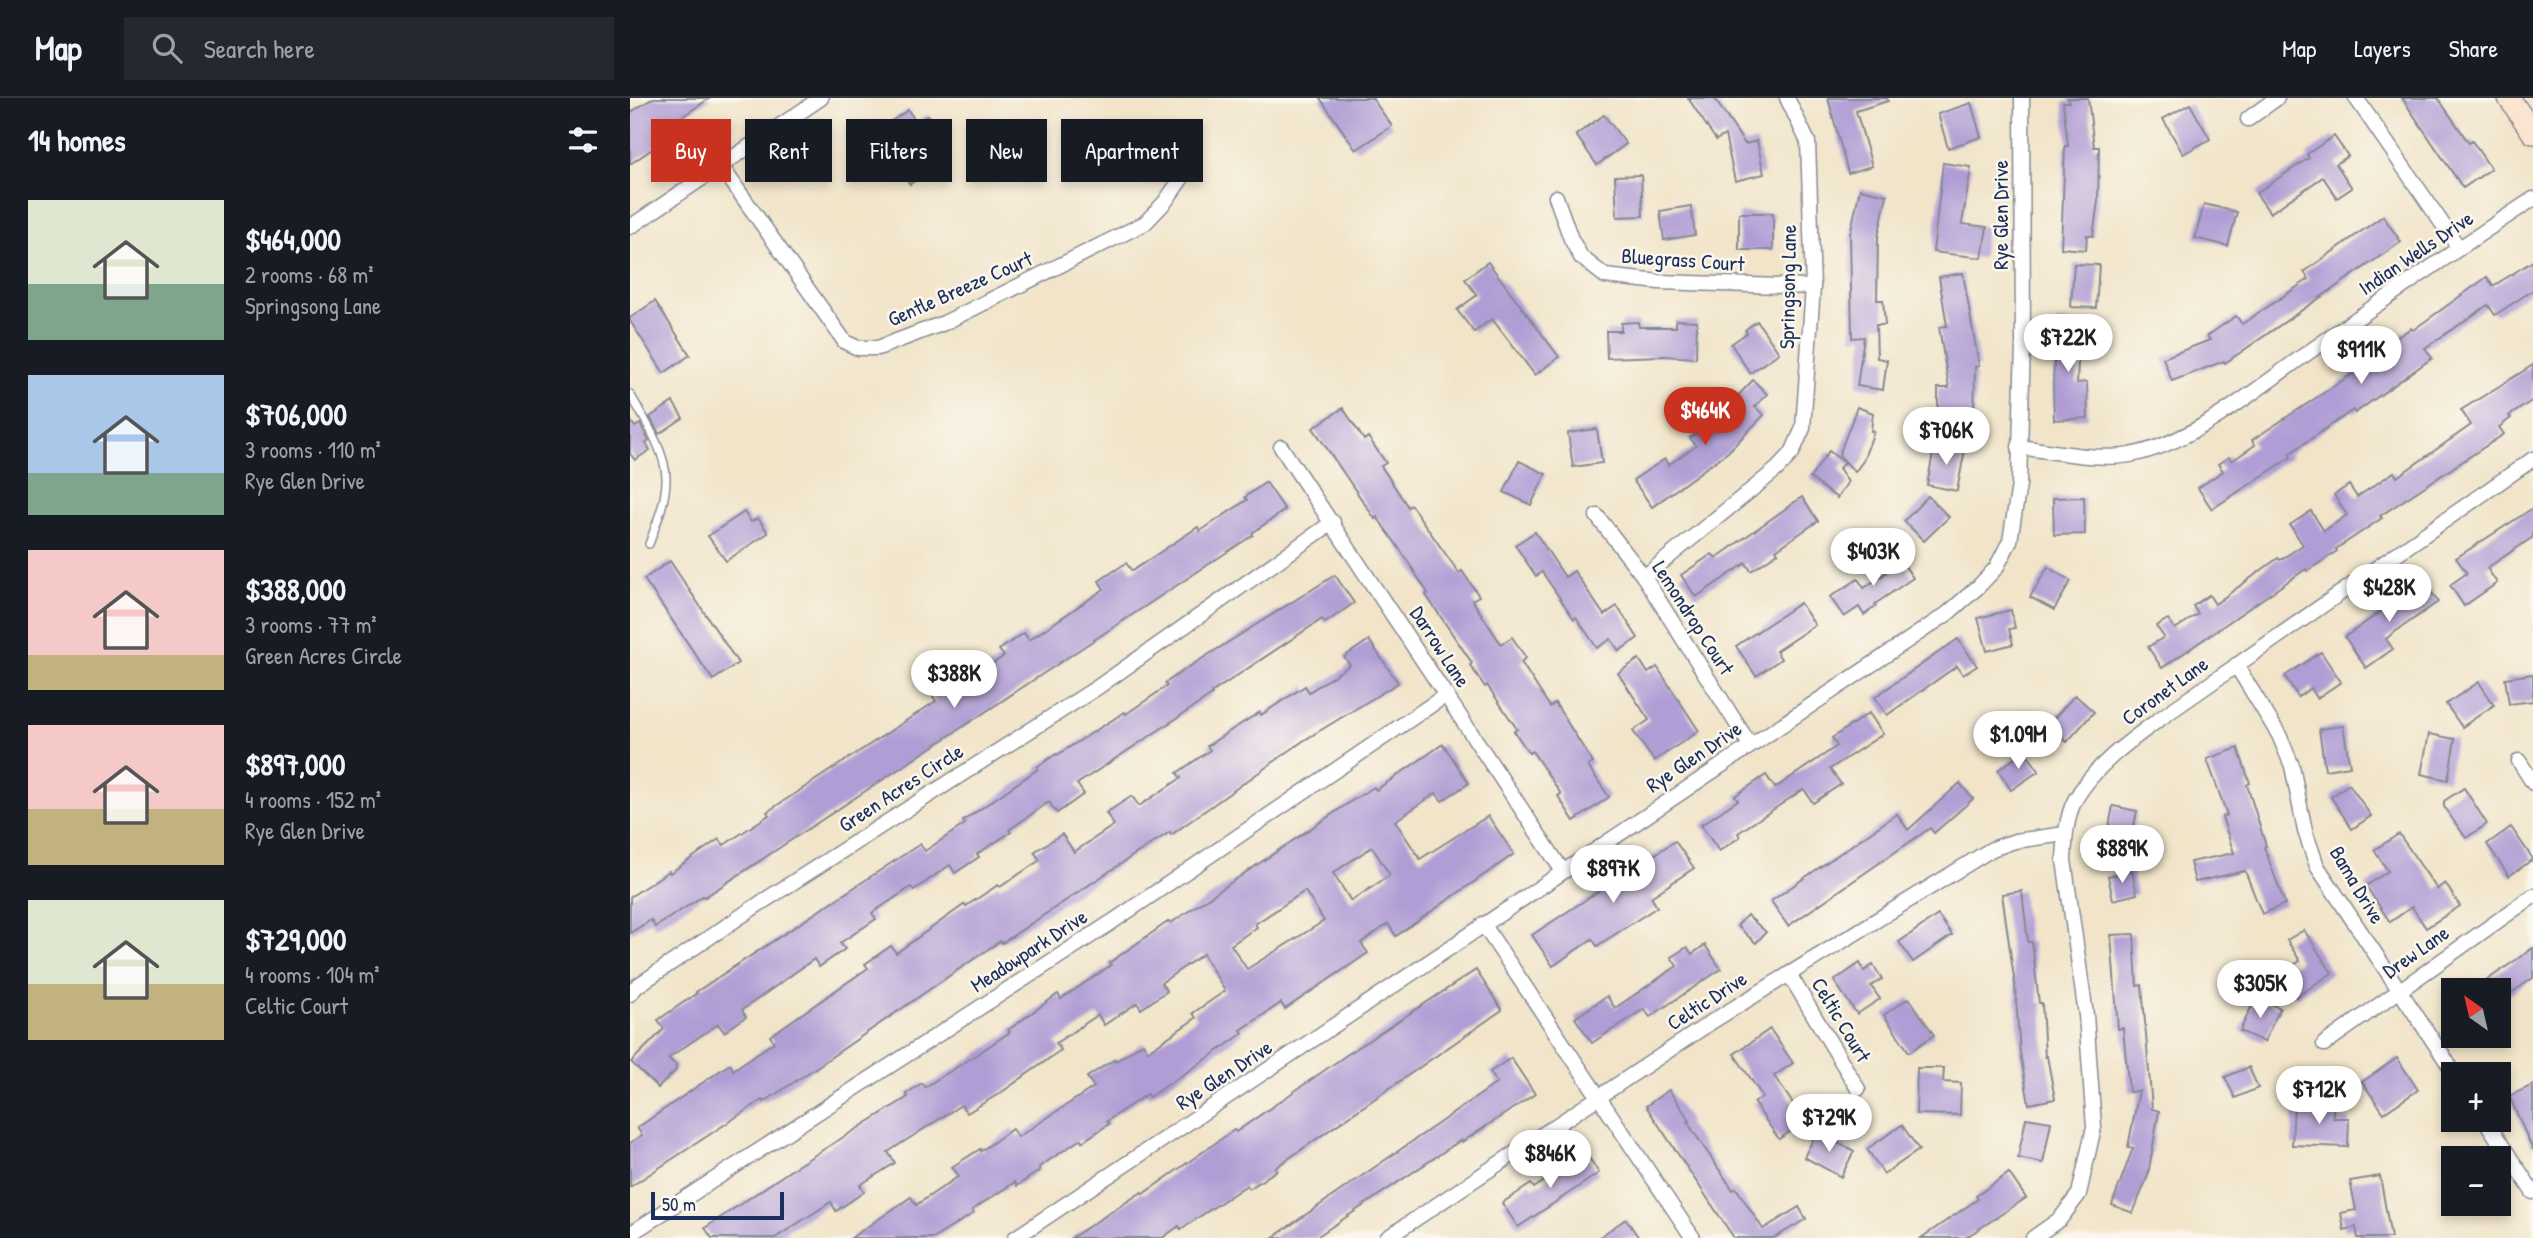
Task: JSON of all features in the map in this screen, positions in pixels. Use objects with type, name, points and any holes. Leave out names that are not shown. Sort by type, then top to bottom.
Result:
[{"type":"main road","points":[[2509,98],[2533,133]]},
{"type":"street","points":[[731,160],[821,98]]},
{"type":"street","name":"Springsong Lane","points":[[1644,577],[1777,469],[1792,453],[1803,428],[1813,287],[1808,142],[1787,98]]},
{"type":"street","name":"Rye Glen Drive","points":[[1015,1238],[1300,1050],[1562,870],[1947,614],[1996,568],[2010,541],[2020,485],[2023,343],[2022,98]]},
{"type":"street","points":[[2248,119],[2277,98]]},
{"type":"street","points":[[2356,98],[2459,248]]},
{"type":"street","name":"Gentle Breeze Court","points":[[731,179],[845,342],[858,348],[878,348],[944,323],[1145,223],[1179,182]]},
{"type":"street","points":[[630,228],[698,182]]},
{"type":"street","name":"Bluegrass Court","points":[[1556,197],[1571,239],[1581,257],[1605,275],[1659,282],[1813,287]]},
{"type":"street","name":"Indian Wells Drive","points":[[2019,447],[2108,456],[2130,455],[2154,449],[2203,425],[2533,200]]},
{"type":"street","name":"Darrow Lane","points":[[1281,447],[1562,870]]},
{"type":"street","name":"Coronet Lane","points":[[2033,1238],[2060,1219],[2079,1194],[2094,1127],[2086,1015],[2064,860],[2065,834],[2074,802],[2097,773],[2124,746],[2236,665],[2533,460]]},
{"type":"street","name":"Lemondrop Court","points":[[1597,516],[1644,577],[1750,745]]},
{"type":"street","name":"Green Acres Circle","points":[[630,993],[759,904],[1098,687],[1333,522]]},
{"type":"street","name":"Bama Drive","points":[[2236,665],[2279,735],[2292,766],[2305,831],[2316,866],[2447,1062]]},
{"type":"street","name":"Meadowpark Drive","points":[[630,1234],[1112,922],[1446,695]]},
{"type":"street","points":[[2519,761],[2533,783]]},
{"type":"street","name":"Celtic Drive","points":[[1387,1238],[1789,974],[1992,849],[2015,841],[2065,834]]},
{"type":"street","name":"Drew Lane","points":[[2324,1044],[2398,989],[2533,896]]},
{"type":"street","points":[[1483,925],[1693,1238]]},
{"type":"street","name":"Celtic Court","points":[[1789,974],[1858,1089]]},
{"type":"street","points":[[2493,1132],[2533,1192]]},
{"type":"lane","points":[[630,394],[661,455],[667,480],[658,520],[649,544]]},
{"type":"building","points":[[653,98],[710,98],[679,119],[651,119],[651,150],[630,164],[630,113]]},
{"type":"building","points":[[1320,98],[1372,98],[1392,126],[1356,150]]},
{"type":"building","points":[[1688,98],[1714,98],[1745,144],[1757,141],[1764,174],[1735,181],[1725,135],[1716,140]]},
{"type":"building","points":[[1828,98],[1887,98],[1888,101],[1856,111],[1872,166],[1848,173]]},
{"type":"building","points":[[2068,98],[2088,98],[2094,147],[2099,147],[2098,201],[2093,236],[2087,235],[2086,250],[2061,248],[2065,146],[2068,146],[2063,102],[2069,102]]},
{"type":"building","points":[[2402,98],[2438,98],[2491,169],[2463,188]]},
{"type":"building","points":[[1971,103],[1981,137],[1948,148],[1938,114]]},
{"type":"building","points":[[2190,104],[2210,139],[2183,154],[2163,119]]},
{"type":"building","points":[[908,110],[914,119],[894,119]]},
{"type":"building","points":[[1604,115],[1626,144],[1597,165],[1576,135]]},
{"type":"building","points":[[2334,136],[2348,156],[2336,164],[2352,188],[2337,198],[2323,177],[2270,213],[2256,193],[2309,158],[2307,154]]},
{"type":"building","points":[[1943,163],[1971,167],[1962,224],[1987,227],[1982,258],[1933,252]]},
{"type":"building","points":[[1641,175],[1643,216],[1617,217],[1615,176]]},
{"type":"building","points":[[1860,189],[1887,195],[1878,237],[1877,300],[1883,300],[1885,325],[1876,325],[1877,358],[1887,360],[1883,390],[1857,386],[1864,337],[1852,338],[1850,234]]},
{"type":"building","points":[[2204,204],[2237,212],[2228,246],[2195,238]]},
{"type":"building","points":[[1691,206],[1695,235],[1664,240],[1660,211]]},
{"type":"building","points":[[1739,213],[1773,213],[1773,250],[1739,250]]},
{"type":"building","points":[[2383,216],[2401,242],[2225,363],[2224,361],[2172,381],[2163,358],[2210,340],[2207,336],[2236,316],[2242,324],[2309,279],[2304,272]]},
{"type":"building","points":[[2533,261],[2533,290],[2495,315],[2488,305],[2425,348],[2432,358],[2212,509],[2198,488],[2223,471],[2218,464],[2229,457],[2232,461],[2255,445],[2252,440],[2386,352],[2383,347],[2411,328],[2413,330],[2487,277],[2493,286]]},
{"type":"building","points":[[1488,262],[1559,357],[1535,375],[1492,319],[1474,332],[1457,310],[1477,295],[1465,279]]},
{"type":"building","points":[[2074,264],[2099,265],[2096,308],[2071,307]]},
{"type":"building","points":[[1963,273],[1979,366],[1975,367],[1974,422],[1938,422],[1938,388],[1949,388],[1939,327],[1947,326],[1939,277]]},
{"type":"building","points":[[655,301],[690,355],[664,373],[630,321],[630,318]]},
{"type":"building","points":[[1676,320],[1697,321],[1696,358],[1607,358],[1606,331],[1621,331],[1621,323],[1638,322],[1639,327],[1676,327]]},
{"type":"building","points":[[1757,321],[1779,353],[1750,373],[1731,344],[1747,333],[1745,330]]},
{"type":"building","points":[[2056,321],[2080,322],[2077,383],[2087,382],[2088,418],[2054,420]]},
{"type":"building","points":[[2533,365],[2533,400],[2509,416],[2511,418],[2499,427],[2504,434],[2380,516],[2382,518],[2336,549],[2337,551],[2307,571],[2306,569],[2162,668],[2148,647],[2164,637],[2156,626],[2168,619],[2175,629],[2198,614],[2193,606],[2209,595],[2215,604],[2278,558],[2280,560],[2303,545],[2290,525],[2311,511],[2324,531],[2347,515],[2334,495],[2349,485],[2357,497],[2394,472],[2397,477],[2471,425],[2461,410]]},
{"type":"building","points":[[1753,380],[1767,394],[1755,407],[1764,415],[1728,452],[1652,507],[1633,480],[1665,459],[1668,465],[1696,446],[1690,438],[1710,425]]},
{"type":"building","points":[[673,402],[683,418],[659,434],[650,417]]},
{"type":"building","points":[[1857,407],[1873,413],[1871,431],[1874,431],[1863,461],[1855,472],[1839,455]]},
{"type":"building","points":[[1343,408],[1364,440],[1368,437],[1386,463],[1381,466],[1408,507],[1411,505],[1459,573],[1462,571],[1479,596],[1472,600],[1501,644],[1512,637],[1526,658],[1521,662],[1550,707],[1555,703],[1593,763],[1588,766],[1609,797],[1574,821],[1558,796],[1561,794],[1532,751],[1529,753],[1514,731],[1517,729],[1470,665],[1472,663],[1426,595],[1428,593],[1401,551],[1377,517],[1375,519],[1313,428]]},
{"type":"building","points":[[630,420],[635,427],[640,424],[649,441],[646,443],[650,450],[635,460],[630,454]]},
{"type":"building","points":[[1597,429],[1602,463],[1573,467],[1568,433]]},
{"type":"building","points":[[1935,443],[1965,449],[1957,491],[1927,485]]},
{"type":"building","points":[[1829,451],[1845,463],[1839,468],[1848,482],[1837,498],[1810,478]]},
{"type":"building","points":[[1519,461],[1546,474],[1531,505],[1504,492]]},
{"type":"building","points":[[1266,482],[1285,510],[1252,533],[1253,535],[705,897],[655,927],[651,920],[630,933],[630,897],[719,839],[724,845],[769,815],[767,812],[936,701],[932,695],[957,678],[961,685],[1004,656],[999,650],[1024,633],[1029,640],[1104,589],[1099,581],[1126,563],[1132,571],[1198,527],[1200,531],[1247,500],[1245,497]]},
{"type":"building","points":[[1928,496],[1949,517],[1924,541],[1904,521]]},
{"type":"building","points":[[1802,497],[1818,521],[1751,571],[1746,563],[1696,597],[1681,575],[1712,554],[1716,558]]},
{"type":"building","points":[[2084,497],[2085,534],[2054,535],[2053,498]]},
{"type":"building","points":[[2533,508],[2533,537],[2487,568],[2497,583],[2464,606],[2450,585],[2467,573],[2456,558]]},
{"type":"building","points":[[744,512],[751,522],[758,518],[768,533],[726,561],[708,536]]},
{"type":"building","points":[[1535,532],[1565,577],[1574,571],[1604,615],[1617,606],[1638,638],[1619,651],[1611,639],[1597,648],[1542,572],[1536,576],[1515,545]]},
{"type":"building","points":[[1896,553],[1913,578],[1875,604],[1876,606],[1864,615],[1859,607],[1844,617],[1830,597],[1858,579],[1864,588],[1886,573],[1880,564]]},
{"type":"building","points":[[670,561],[738,663],[713,680],[644,579]]},
{"type":"building","points":[[2048,567],[2071,581],[2054,610],[2030,597]]},
{"type":"building","points":[[1335,575],[1354,603],[1325,623],[1322,619],[1077,784],[1084,794],[1057,813],[1049,802],[955,873],[950,865],[914,890],[911,887],[872,913],[876,919],[840,943],[845,949],[819,967],[814,959],[742,1010],[746,1017],[724,1032],[718,1024],[668,1058],[676,1065],[676,1070],[658,1088],[631,1062],[664,1029],[658,1020],[696,992],[920,844],[925,851],[965,824],[963,821],[1056,754],[1125,712],[1126,714],[1192,665]]},
{"type":"building","points":[[2424,581],[2438,602],[2386,639],[2393,649],[2366,668],[2345,637]]},
{"type":"building","points":[[1800,603],[1815,625],[1776,651],[1781,659],[1756,676],[1736,646]]},
{"type":"building","points":[[2011,610],[2015,628],[2009,629],[2013,644],[1987,651],[1978,618]]},
{"type":"building","points":[[1958,639],[1977,666],[1963,675],[1957,666],[1887,715],[1875,697]]},
{"type":"building","points":[[1369,640],[1398,683],[1303,741],[1171,835],[1170,832],[1002,943],[1000,941],[808,1073],[630,1187],[630,1143],[642,1135],[637,1128],[730,1064],[733,1070],[774,1042],[770,1036],[868,968],[865,964],[891,946],[896,953],[965,904],[966,906],[998,885],[1000,887],[1040,860],[1034,852],[1062,834],[1074,852],[1114,825],[1106,813],[1132,796],[1139,806],[1181,778],[1177,773],[1210,750],[1207,746],[1305,686],[1309,692],[1350,665],[1344,657]]},
{"type":"building","points":[[2321,652],[2341,682],[2317,698],[2311,688],[2298,697],[2285,676]]},
{"type":"building","points":[[1639,659],[1648,673],[1657,667],[1699,731],[1654,761],[1633,731],[1649,720],[1618,673]]},
{"type":"building","points":[[2533,674],[2533,701],[2509,704],[2505,678]]},
{"type":"building","points":[[2479,682],[2494,705],[2462,727],[2446,704]]},
{"type":"building","points":[[2075,695],[2094,712],[2067,742],[2048,725]]},
{"type":"building","points":[[1869,713],[1883,734],[1830,769],[1841,784],[1813,803],[1804,789],[1738,833],[1740,837],[1719,851],[1701,825],[1738,800],[1735,796],[1766,775],[1775,788],[1837,746],[1832,738]]},
{"type":"building","points":[[2343,726],[2350,766],[2325,770],[2319,729]]},
{"type":"building","points":[[2429,734],[2455,739],[2448,780],[2421,774]]},
{"type":"building","points":[[1443,744],[1469,783],[1442,801],[1436,793],[1395,821],[1420,859],[1488,816],[1514,854],[1396,936],[1388,924],[1361,943],[1368,953],[1285,1009],[1281,1003],[1241,1030],[1243,1033],[1211,1056],[1149,1097],[1147,1094],[1107,1121],[1109,1124],[1039,1167],[1040,1170],[1017,1186],[1015,1182],[972,1210],[974,1213],[934,1238],[851,1238],[911,1197],[916,1205],[959,1176],[952,1167],[1012,1129],[1018,1137],[1094,1087],[1087,1077],[1115,1059],[1116,1061],[1143,1043],[1148,1051],[1196,1018],[1193,1013],[1225,991],[1203,954],[1161,983],[1167,991],[1141,1009],[1137,1003],[1104,1025],[1098,1015],[1056,1043],[1061,1050],[1002,1092],[967,1113],[961,1105],[888,1152],[895,1163],[860,1185],[864,1192],[836,1211],[831,1202],[775,1238],[712,1238],[705,1228],[797,1166],[908,1097],[906,1094],[922,1083],[925,1087],[970,1059],[1058,994],[1061,999],[1169,921],[1171,923],[1356,798],[1374,787],[1376,790]],"holes":[[[1372,847],[1390,875],[1351,901],[1333,873]],[[1305,891],[1324,921],[1247,969],[1231,945],[1257,927],[1255,924]]]},
{"type":"building","points":[[2238,748],[2250,783],[2247,785],[2266,846],[2264,847],[2285,904],[2262,914],[2245,871],[2195,882],[2190,862],[2234,853],[2222,817],[2227,815],[2207,759]]},
{"type":"building","points":[[2025,751],[2039,771],[2011,790],[1998,770]]},
{"type":"building","points":[[1960,783],[1973,799],[1934,833],[1930,828],[1788,926],[1771,901],[1897,814],[1908,830]]},
{"type":"building","points":[[2349,784],[2371,816],[2352,829],[2331,797]]},
{"type":"building","points":[[2464,788],[2487,824],[2466,838],[2444,807],[2444,801]]},
{"type":"building","points":[[2113,806],[2137,811],[2129,851],[2105,846]]},
{"type":"building","points":[[2511,827],[2533,859],[2509,876],[2487,844]]},
{"type":"building","points":[[2399,834],[2437,889],[2445,883],[2460,906],[2426,928],[2412,907],[2390,922],[2366,886],[2388,871],[2374,850]]},
{"type":"building","points":[[1675,841],[1694,868],[1651,897],[1657,907],[1597,946],[1592,939],[1553,966],[1532,935]]},
{"type":"building","points":[[2132,871],[2137,894],[2113,900],[2108,876]]},
{"type":"building","points":[[2022,891],[2028,942],[2032,942],[2039,1003],[2042,1003],[2045,1057],[2047,1056],[2055,1099],[2029,1104],[2020,1053],[2015,985],[2002,894]]},
{"type":"building","points":[[1747,915],[1766,932],[1756,943],[1737,926]]},
{"type":"building","points":[[1938,915],[1952,935],[1913,962],[1899,942]]},
{"type":"building","points":[[2304,930],[2332,973],[2296,997],[2281,973],[2300,961],[2287,940]]},
{"type":"building","points":[[2134,934],[2137,986],[2142,985],[2152,1109],[2159,1111],[2148,1175],[2133,1213],[2112,1205],[2133,1148],[2128,1147],[2139,1091],[2129,1092],[2123,1028],[2118,1029],[2111,935]]},
{"type":"building","points":[[1705,945],[1721,969],[1650,1017],[1644,1009],[1592,1043],[1575,1018],[1607,996],[1615,1008],[1677,966],[1671,957],[1687,947],[1692,954]]},
{"type":"building","points":[[2533,948],[2533,978],[2511,993],[2511,978],[2490,978]]},
{"type":"building","points":[[1860,963],[1864,971],[1873,965],[1882,979],[1871,986],[1880,999],[1857,1014],[1834,981]]},
{"type":"building","points":[[2252,969],[2264,980],[2254,991],[2242,980]]},
{"type":"building","points":[[1476,970],[1502,1010],[1275,1168],[1277,1170],[1249,1189],[1247,1185],[1181,1229],[1179,1226],[1162,1238],[1071,1238],[1142,1192],[1143,1194],[1234,1130],[1236,1132]]},
{"type":"building","points":[[2256,997],[2280,1008],[2264,1042],[2240,1031]]},
{"type":"building","points":[[1909,998],[1934,1035],[1909,1052],[1884,1015]]},
{"type":"building","points":[[1770,1029],[1793,1063],[1774,1076],[1805,1121],[1779,1139],[1754,1103],[1763,1097],[1734,1054]]},
{"type":"building","points":[[1511,1058],[1535,1094],[1315,1238],[1272,1238],[1497,1083],[1490,1072]]},
{"type":"building","points":[[2397,1058],[2418,1090],[2384,1113],[2362,1082]]},
{"type":"building","points":[[2249,1067],[2258,1088],[2235,1098],[2225,1077]]},
{"type":"building","points":[[1917,1068],[1944,1068],[1943,1082],[1961,1083],[1960,1115],[1916,1114]]},
{"type":"building","points":[[2533,1085],[2533,1150],[2511,1100],[2511,1095]]},
{"type":"building","points":[[1669,1090],[1690,1121],[1687,1122],[1763,1229],[1799,1207],[1806,1219],[1774,1238],[1734,1238],[1646,1106]]},
{"type":"building","points":[[2294,1102],[2333,1104],[2333,1118],[2349,1118],[2348,1147],[2292,1145]]},
{"type":"building","points":[[2026,1118],[2051,1122],[2043,1163],[2018,1158]]},
{"type":"building","points":[[1902,1125],[1919,1150],[1884,1174],[1867,1149]]},
{"type":"building","points":[[1817,1132],[1854,1151],[1841,1177],[1804,1157]]},
{"type":"building","points":[[1586,1153],[1599,1173],[1518,1227],[1502,1203],[1531,1184],[1534,1188]]},
{"type":"building","points":[[2009,1173],[2026,1198],[1965,1238],[1921,1238],[1978,1199],[1976,1196]]},
{"type":"building","points":[[2380,1176],[2391,1238],[2358,1238],[2356,1227],[2344,1230],[2341,1213],[2356,1210],[2350,1181]]},
{"type":"building","points":[[1626,1219],[1639,1238],[1598,1238]]}]
